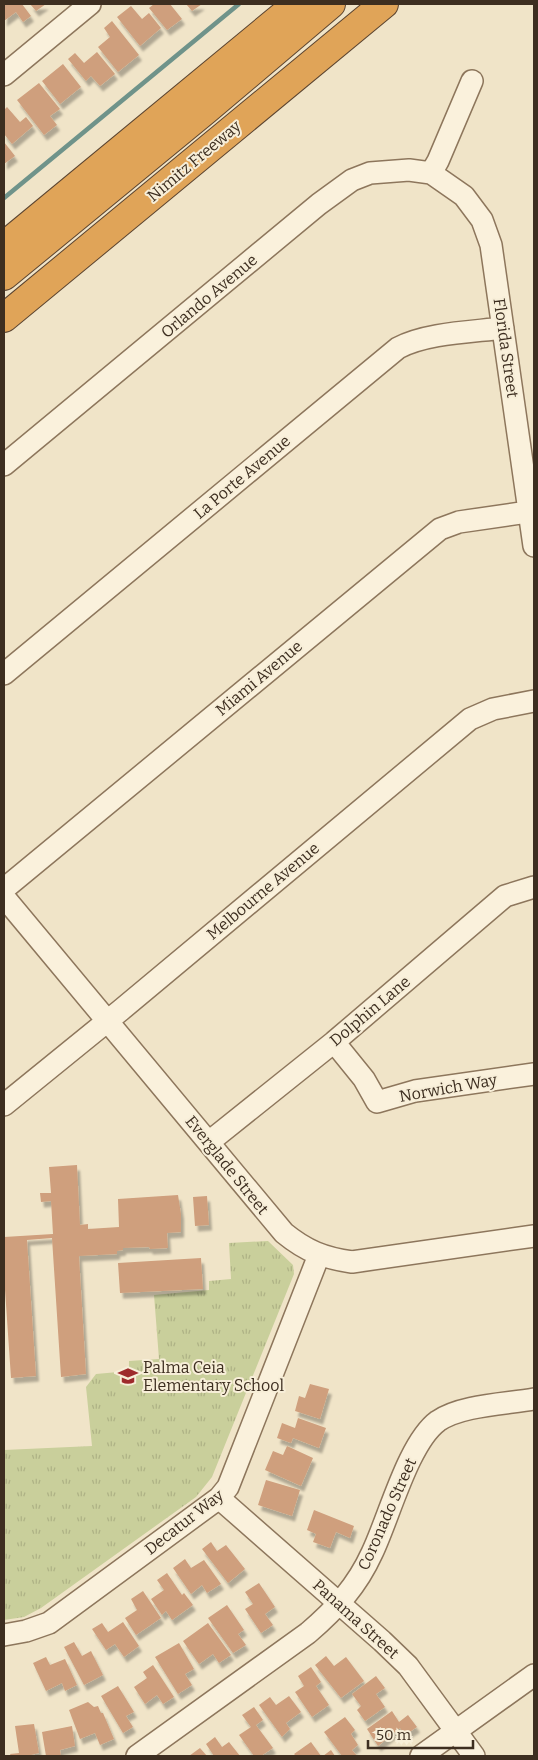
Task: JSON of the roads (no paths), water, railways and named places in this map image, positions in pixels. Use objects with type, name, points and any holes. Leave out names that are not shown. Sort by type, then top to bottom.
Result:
[{"type":"highway","points":[[4,246],[297,4]]},
{"type":"highway","points":[[4,276],[206,110],[331,4]]},
{"type":"highway","points":[[4,298],[359,4]]},
{"type":"highway","name":"Nimitz Freeway","points":[[4,318],[384,4]]},
{"type":"street","points":[[4,75],[90,4]]},
{"type":"street","points":[[431,173],[438,161],[472,81]]},
{"type":"street","name":"Orlando Avenue","points":[[4,465],[319,204],[352,180],[370,173],[388,170],[431,173]]},
{"type":"street","name":"Florida Street","points":[[431,173],[464,196],[482,220],[491,245],[532,511],[534,546]]},
{"type":"street","name":"La Porte Avenue","points":[[4,674],[398,348],[408,342],[424,338],[503,328]]},
{"type":"street","name":"Miami Avenue","points":[[4,888],[440,529],[459,522],[532,511]]},
{"type":"street","name":"Melbourne Avenue","points":[[4,1105],[108,1021],[470,719],[493,709],[534,701]]},
{"type":"street","name":"Dolphin Lane","points":[[209,1142],[334,1042],[505,896],[534,887]]},
{"type":"street","name":"Everglade Street","points":[[4,897],[284,1233],[301,1247],[319,1255],[352,1262],[534,1236]]},
{"type":"street","name":"Norwich Way","points":[[334,1042],[364,1079],[377,1102],[415,1091],[534,1074]]},
{"type":"street","name":"Decatur Way","points":[[4,1635],[26,1631],[49,1623],[218,1498],[228,1487],[319,1255]]},
{"type":"street","name":"Coronado Street","points":[[137,1756],[308,1633],[349,1593],[372,1554],[388,1519],[404,1474],[423,1437],[438,1422],[459,1411],[534,1399]]},
{"type":"street","name":"Panama Street","points":[[218,1498],[382,1640],[408,1666],[474,1756]]},
{"type":"street","points":[[421,1756],[534,1675]]},
{"type":"waterway","points":[[4,198],[239,4]]},
{"type":"place","name":"Palma Ceia Elementary School","points":[[128,1376]]}]
